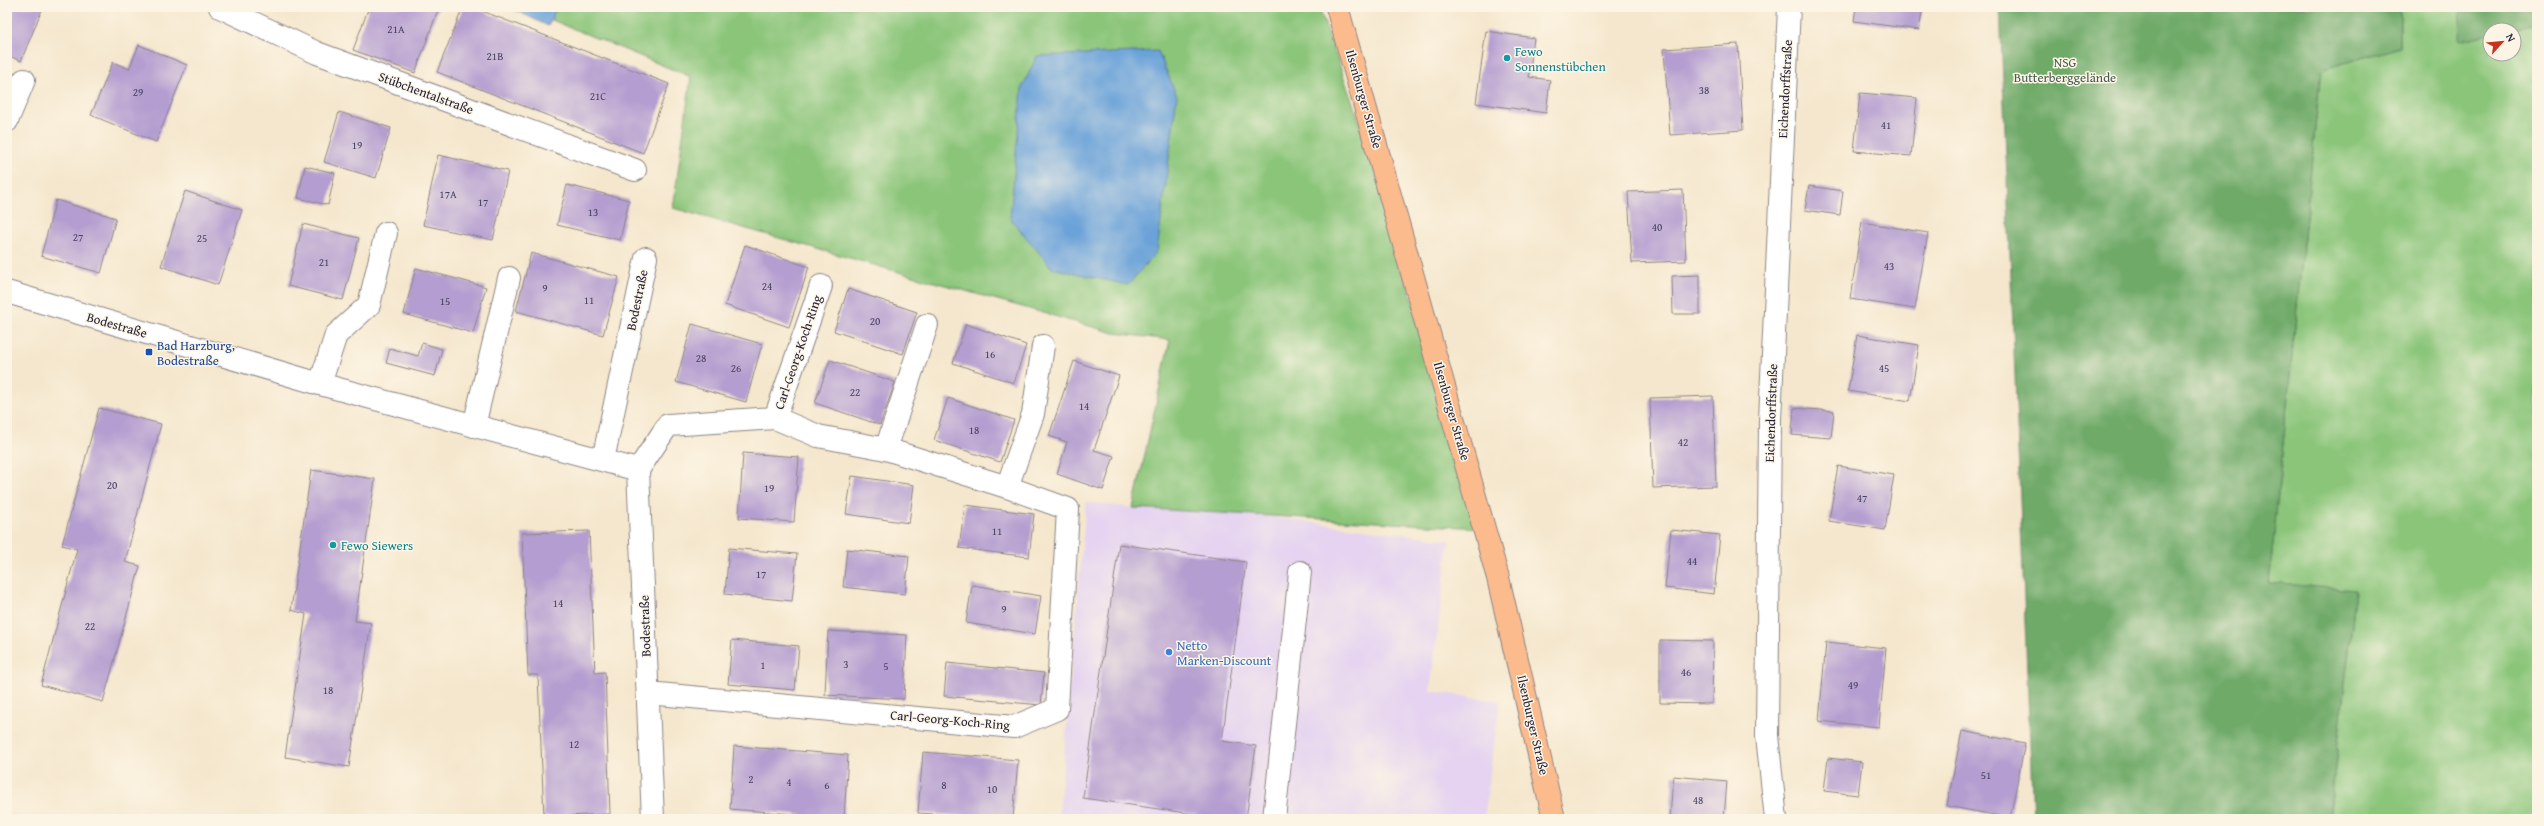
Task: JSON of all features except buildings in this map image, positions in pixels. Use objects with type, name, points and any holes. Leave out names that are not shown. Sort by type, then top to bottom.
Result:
[{"type":"main road","name":"Ilsenburger Straße","points":[[1337,7],[1498,578],[1554,819]]},
{"type":"street","name":"Stübchentalstraße","points":[[220,7],[317,53],[635,170]]},
{"type":"street","name":"Eichendorffstraße","points":[[1776,819],[1766,736],[1770,420],[1789,7]]},
{"type":"street","points":[[7,121],[24,80]]},
{"type":"street","points":[[320,384],[336,335],[369,305],[386,233]]},
{"type":"street","name":"Bodestraße","points":[[603,460],[646,258]]},
{"type":"street","points":[[474,426],[509,278]]},
{"type":"street","name":"Carl-Georg-Koch-Ring","points":[[775,418],[821,286]]},
{"type":"street","name":"Bodestraße","points":[[7,292],[320,384],[638,470],[653,819]]},
{"type":"street","points":[[886,449],[927,325]]},
{"type":"street","points":[[1007,487],[1033,414],[1043,346]]},
{"type":"street","name":"Carl-Georg-Koch-Ring","points":[[638,470],[668,425],[775,418],[818,436],[886,449],[1007,487],[1068,509],[1057,709],[1014,727],[648,693]]},
{"type":"street","points":[[1274,819],[1300,572]]},
{"type":"shaded area","points":[[1086,502],[1133,508],[1261,516],[1449,540],[1430,691],[1500,701],[1484,819],[1081,819],[1059,815]]},
{"type":"green space","points":[[520,7],[1319,7],[1367,143],[1479,528],[1133,508],[1170,340],[1114,333],[673,208],[691,77]]},
{"type":"green space","name":"NSG Butterberggelände","points":[[2000,7],[2400,7],[2400,47],[2321,70],[2269,583],[2356,590],[2329,819],[2033,819]]},
{"type":"green space","points":[[2400,7],[2461,7],[2459,41],[2482,36],[2482,62],[2522,62],[2522,26],[2537,23],[2537,819],[2329,819],[2356,591],[2269,583],[2321,69],[2400,47]]},
{"type":"green space","points":[[2461,7],[2537,7],[2537,23],[2522,26],[2522,22],[2482,22],[2482,36],[2459,41]]},
{"type":"water","points":[[509,7],[557,7],[548,26]]},
{"type":"water","points":[[1158,51],[1177,96],[1157,251],[1128,285],[1052,268],[1010,218],[1022,88],[1037,56]]},
{"type":"place","name":"Fewo Sonnenstübchen","points":[[1507,58]]},
{"type":"place","name":"Bad Harzburg, Bodestraße","points":[[149,352]]},
{"type":"place","name":"Fewo Siewers","points":[[333,545]]},
{"type":"place","name":"Netto Marken-Discount","points":[[1169,652]]}]
